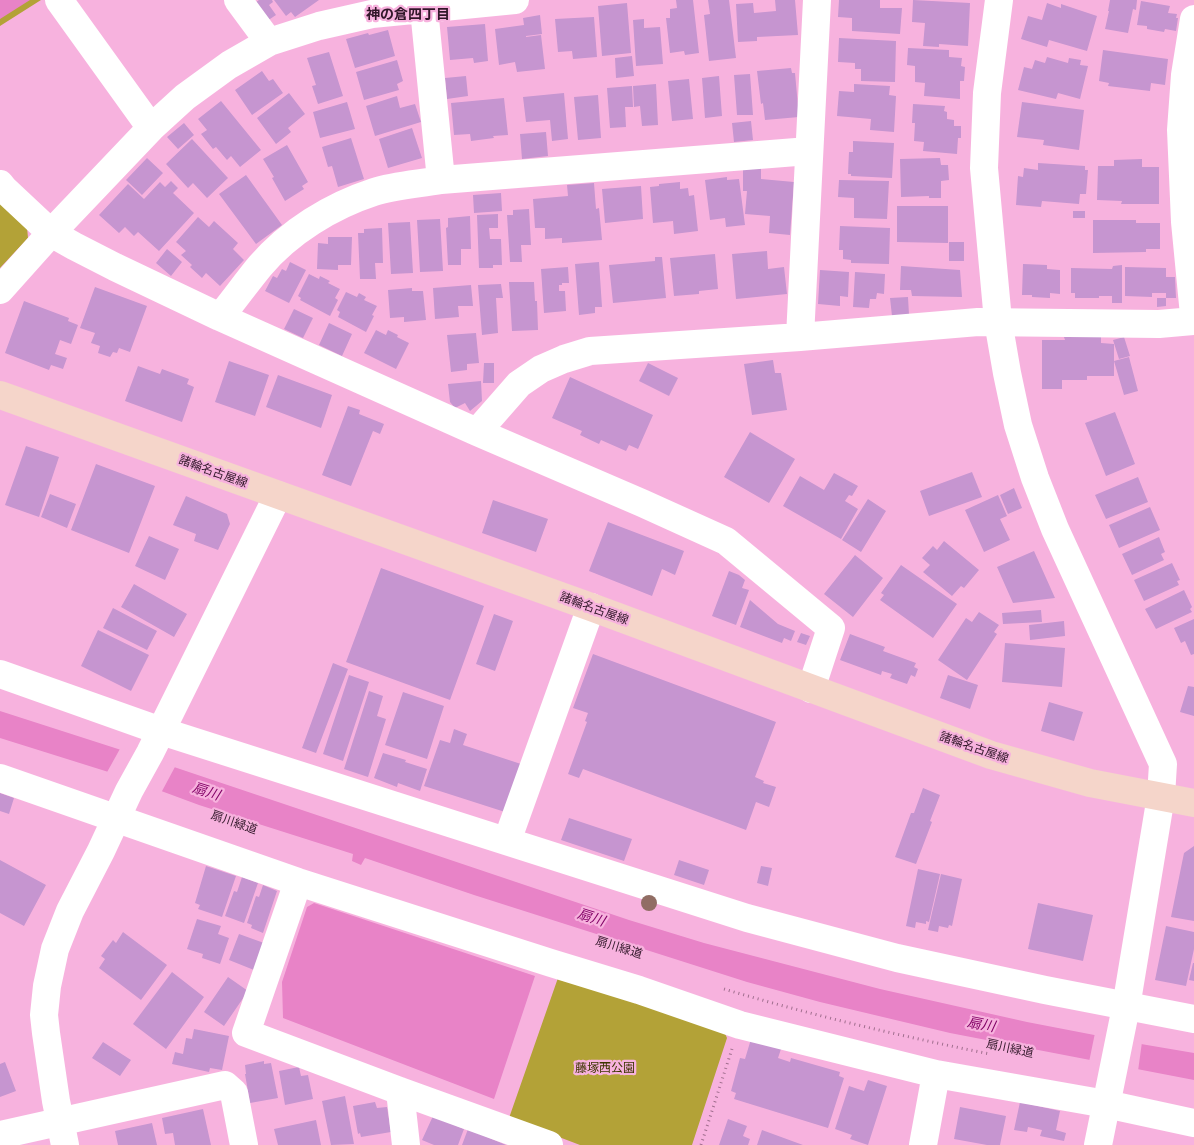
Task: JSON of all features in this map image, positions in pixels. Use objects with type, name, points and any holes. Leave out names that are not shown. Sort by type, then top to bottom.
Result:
[{"type":"main road","name":"諸輪名古屋線","points":[[0,395],[591,607],[991,755],[1090,783],[1194,803]]},
{"type":"street","points":[[59,0],[151,128]]},
{"type":"street","points":[[238,0],[269,42]]},
{"type":"street","points":[[0,290],[151,128],[185,97],[229,65],[269,42],[319,26],[421,5],[515,0]]},
{"type":"street","points":[[800,337],[817,0]]},
{"type":"street","points":[[999,0],[987,93],[984,168],[998,321],[1006,372],[1018,425],[1056,529],[1163,764],[1161,796],[1126,1007],[1098,1145]]},
{"type":"street","points":[[421,5],[441,180]]},
{"type":"street","points":[[1194,19],[1185,75],[1181,130],[1184,222],[1194,315]]},
{"type":"street","points":[[220,317],[261,265],[302,227],[338,207],[374,192],[441,180],[809,151]]},
{"type":"street","points":[[0,184],[52,233],[115,267],[220,317],[477,432],[642,502],[726,541],[831,628],[811,689]]},
{"type":"street","points":[[477,432],[519,384],[541,369],[564,358],[590,351],[998,321],[1160,324],[1194,321]]},
{"type":"street","points":[[63,1133],[56,1101],[44,1015],[47,986],[55,949],[70,911],[278,495]]},
{"type":"street","points":[[507,841],[591,607]]},
{"type":"street","points":[[0,674],[156,742],[507,841],[747,918],[897,958],[1126,1007],[1194,1019]]},
{"type":"street","points":[[0,778],[298,882],[740,1024],[936,1074],[1106,1104],[1194,1123]]},
{"type":"street","points":[[298,882],[246,1033],[549,1145]]},
{"type":"street","points":[[923,1145],[936,1074]]},
{"type":"street","points":[[0,1135],[63,1133],[225,1085],[234,1093],[244,1145]]},
{"type":"street","points":[[400,1091],[406,1145]]},
{"type":"path","name":"扇川緑道","points":[[722,988],[759,1000],[906,1036],[991,1054]]},
{"type":"path","points":[[701,1145],[740,1024]]},
{"type":"green space","points":[[0,0],[41,0],[0,26]]},
{"type":"green space","points":[[0,200],[27,227],[28,238],[0,268]]},
{"type":"green space","name":"藤塚西公園","points":[[559,975],[723,1029],[727,1038],[692,1145],[580,1145],[509,1118]]},
{"type":"water","points":[[0,0],[30,0],[0,19]]},
{"type":"water","name":"扇川","points":[[0,711],[174,767],[629,920],[704,943],[880,989],[1027,1022],[1194,1053],[1194,1080],[950,1033],[820,1002],[747,982],[474,895],[365,858],[361,865],[352,861],[353,854],[199,805],[118,775],[0,738]]},
{"type":"water","points":[[314,903],[535,976],[494,1099],[283,1018],[282,982],[307,907]]},
{"type":"pier","points":[[121,747],[176,765],[161,793],[106,774]]},
{"type":"pier","points":[[1095,1033],[1142,1042],[1138,1071],[1089,1062]]},
{"type":"building","points":[[259,0],[272,0],[273,2],[269,5],[276,15],[264,23],[252,5]]},
{"type":"building","points":[[274,0],[319,0],[295,17],[291,12],[286,16]]},
{"type":"building","points":[[676,0],[693,0],[699,53],[685,55],[684,51],[670,53],[666,18],[670,18],[670,9],[677,8]]},
{"type":"building","points":[[708,0],[729,0],[736,58],[709,61],[704,15],[710,14]]},
{"type":"building","points":[[775,0],[795,0],[798,35],[757,37],[757,41],[738,42],[736,4],[753,3],[754,13],[776,11]]},
{"type":"building","points":[[839,0],[880,0],[880,8],[902,8],[900,34],[852,31],[852,18],[838,17]]},
{"type":"building","points":[[913,0],[970,3],[968,46],[939,44],[939,47],[923,46],[925,23],[912,22]]},
{"type":"building","points":[[1110,0],[1137,0],[1136,10],[1133,9],[1128,33],[1105,29]]},
{"type":"building","points":[[1141,1],[1170,6],[1168,13],[1177,14],[1176,18],[1178,18],[1176,31],[1165,29],[1164,32],[1147,29],[1147,26],[1137,25]]},
{"type":"building","points":[[627,3],[631,53],[602,56],[598,6]]},
{"type":"building","points":[[1047,3],[1061,8],[1061,4],[1097,16],[1087,51],[1049,40],[1047,47],[1021,39],[1028,16],[1042,20]]},
{"type":"building","points":[[540,15],[542,34],[526,37],[541,35],[545,69],[517,72],[515,62],[499,65],[495,29],[524,25],[523,18]]},
{"type":"building","points":[[594,17],[597,57],[573,59],[572,51],[558,52],[555,19]]},
{"type":"building","points":[[644,19],[644,28],[660,27],[663,64],[636,66],[633,20]]},
{"type":"building","points":[[485,24],[488,61],[474,63],[473,58],[450,60],[447,27]]},
{"type":"building","points":[[388,30],[395,56],[355,68],[346,39]]},
{"type":"building","points":[[839,38],[896,41],[895,82],[861,81],[861,69],[855,69],[855,63],[838,62]]},
{"type":"building","points":[[908,48],[949,50],[949,57],[962,58],[961,66],[965,67],[964,81],[960,81],[960,99],[924,96],[925,83],[915,82],[915,66],[907,65]]},
{"type":"building","points":[[1103,50],[1168,59],[1165,85],[1151,83],[1150,91],[1108,86],[1109,83],[1099,81]]},
{"type":"building","points":[[329,52],[343,96],[318,104],[312,86],[316,85],[307,58]]},
{"type":"building","points":[[632,56],[634,76],[616,78],[615,58]]},
{"type":"building","points":[[1047,57],[1068,63],[1069,58],[1081,60],[1080,65],[1088,66],[1080,99],[1058,93],[1056,99],[1018,90],[1024,67],[1032,69],[1035,60],[1045,63]]},
{"type":"building","points":[[397,60],[403,81],[397,84],[399,90],[364,100],[356,72]]},
{"type":"building","points":[[791,68],[792,73],[795,73],[799,117],[765,120],[757,71]]},
{"type":"building","points":[[262,71],[269,81],[273,79],[283,93],[252,115],[235,90]]},
{"type":"building","points":[[750,74],[753,115],[737,115],[734,75]]},
{"type":"building","points":[[466,76],[468,96],[447,99],[445,78]]},
{"type":"building","points":[[719,76],[722,116],[705,118],[702,78]]},
{"type":"building","points":[[689,79],[693,119],[672,121],[668,81]]},
{"type":"building","points":[[656,84],[658,125],[642,126],[640,106],[634,107],[633,86]]},
{"type":"building","points":[[854,84],[890,86],[889,95],[896,96],[894,132],[870,130],[871,119],[837,116],[839,91],[854,92]]},
{"type":"building","points":[[632,86],[633,107],[625,107],[626,127],[610,128],[607,88]]},
{"type":"building","points":[[289,93],[305,114],[288,128],[291,132],[276,144],[257,118]]},
{"type":"building","points":[[564,93],[568,139],[552,141],[550,120],[526,122],[523,97]]},
{"type":"building","points":[[598,95],[601,138],[578,140],[574,97]]},
{"type":"building","points":[[397,96],[400,108],[415,104],[421,122],[375,136],[366,106]]},
{"type":"building","points":[[504,98],[508,135],[471,141],[470,134],[454,135],[451,103]]},
{"type":"building","points":[[221,101],[261,150],[240,167],[231,156],[227,160],[216,147],[213,149],[201,134],[207,130],[198,119]]},
{"type":"building","points":[[347,102],[355,129],[320,138],[313,112]]},
{"type":"building","points":[[1022,102],[1084,110],[1079,150],[1043,145],[1044,140],[1017,137]]},
{"type":"building","points":[[913,104],[945,106],[944,111],[947,112],[947,119],[954,120],[954,126],[961,126],[961,138],[958,138],[957,154],[923,151],[924,142],[914,141],[915,123],[912,123]]},
{"type":"building","points":[[751,121],[753,140],[734,142],[732,123]]},
{"type":"building","points":[[184,123],[194,135],[178,149],[167,137]]},
{"type":"building","points":[[412,128],[422,158],[388,168],[379,139]]},
{"type":"building","points":[[546,132],[548,156],[522,159],[520,134]]},
{"type":"building","points":[[351,138],[364,179],[338,187],[332,166],[328,167],[322,147]]},
{"type":"building","points":[[192,139],[228,178],[207,198],[193,183],[188,188],[166,164]]},
{"type":"building","points":[[853,141],[894,143],[892,178],[851,176],[851,174],[848,174],[849,152],[853,152]]},
{"type":"building","points":[[287,145],[308,182],[302,186],[304,189],[285,201],[263,159]]},
{"type":"building","points":[[147,158],[163,173],[142,195],[126,180]]},
{"type":"building","points":[[940,158],[941,165],[948,165],[949,180],[941,181],[941,198],[929,198],[929,196],[901,197],[900,159]]},
{"type":"building","points":[[1142,159],[1142,167],[1159,167],[1159,204],[1121,204],[1122,201],[1097,200],[1098,166],[1114,166],[1114,160]]},
{"type":"building","points":[[1038,163],[1085,166],[1085,170],[1088,170],[1086,194],[1080,194],[1079,204],[1042,201],[1041,207],[1016,205],[1018,176],[1023,177],[1024,168],[1038,170]]},
{"type":"building","points":[[743,168],[761,168],[761,179],[794,182],[790,235],[769,233],[770,216],[745,214],[747,191],[743,191]]},
{"type":"building","points":[[246,175],[282,225],[256,244],[219,194]]},
{"type":"building","points":[[727,177],[727,180],[739,179],[745,225],[726,227],[725,218],[710,220],[705,180]]},
{"type":"building","points":[[839,180],[889,181],[887,219],[854,218],[854,198],[838,197]]},
{"type":"building","points":[[171,181],[178,188],[173,193],[194,213],[159,251],[138,232],[134,236],[125,227],[119,233],[99,215],[128,184],[144,199],[160,182],[165,187]]},
{"type":"building","points":[[680,182],[680,189],[688,188],[689,196],[694,195],[698,231],[674,234],[673,221],[653,223],[650,187]]},
{"type":"building","points":[[594,183],[596,209],[599,208],[602,240],[562,243],[562,238],[545,239],[545,228],[535,228],[533,199],[568,196],[567,185]]},
{"type":"building","points":[[641,186],[643,219],[605,223],[602,189]]},
{"type":"building","points":[[501,193],[502,211],[474,213],[473,195]]},
{"type":"building","points":[[897,206],[948,206],[948,243],[897,242]]},
{"type":"building","points":[[529,209],[531,245],[521,245],[522,262],[510,262],[507,215],[513,215],[513,210]]},
{"type":"building","points":[[1073,211],[1085,211],[1085,218],[1073,218]]},
{"type":"building","points":[[498,214],[498,228],[489,228],[490,239],[501,239],[502,265],[493,265],[493,268],[479,268],[477,215]]},
{"type":"building","points":[[470,216],[471,249],[461,249],[461,265],[448,265],[446,228],[448,227],[448,218]]},
{"type":"building","points":[[198,217],[209,227],[214,221],[238,243],[233,249],[244,260],[220,286],[206,273],[202,278],[190,267],[192,265],[181,255],[186,251],[176,242]]},
{"type":"building","points":[[440,219],[443,271],[420,272],[417,220]]},
{"type":"building","points":[[1093,220],[1136,220],[1136,223],[1160,223],[1160,249],[1146,249],[1146,252],[1093,253]]},
{"type":"building","points":[[410,222],[413,273],[391,274],[388,223]]},
{"type":"building","points":[[840,226],[890,228],[889,264],[851,263],[851,260],[843,259],[843,250],[839,250]]},
{"type":"building","points":[[382,228],[383,263],[375,263],[376,279],[360,279],[358,233],[364,233],[364,229]]},
{"type":"building","points":[[328,237],[352,237],[351,265],[338,265],[338,270],[317,269],[318,243],[328,244]]},
{"type":"building","points":[[949,242],[964,242],[964,261],[949,261]]},
{"type":"building","points":[[167,249],[182,262],[171,276],[156,263]]},
{"type":"building","points":[[767,251],[768,269],[784,267],[787,294],[736,299],[732,254]]},
{"type":"building","points":[[715,254],[718,289],[699,291],[699,294],[674,296],[670,258]]},
{"type":"building","points":[[655,257],[662,257],[666,298],[613,303],[609,265],[655,261]]},
{"type":"building","points":[[290,262],[306,270],[289,303],[265,291],[273,276],[277,278],[282,269],[286,271]]},
{"type":"building","points":[[599,262],[602,307],[595,307],[595,313],[579,315],[575,264]]},
{"type":"building","points":[[1023,264],[1047,265],[1047,269],[1060,270],[1060,294],[1050,293],[1050,298],[1022,295]]},
{"type":"building","points":[[1122,265],[1122,303],[1112,303],[1112,296],[1075,298],[1075,293],[1071,293],[1071,268],[1112,269],[1113,266]]},
{"type":"building","points":[[901,266],[960,270],[962,297],[912,296],[911,290],[900,290]]},
{"type":"building","points":[[568,267],[569,283],[559,285],[559,291],[565,291],[566,311],[544,313],[541,269]]},
{"type":"building","points":[[1125,267],[1166,268],[1166,277],[1175,277],[1176,298],[1166,298],[1166,293],[1152,293],[1152,297],[1125,296]]},
{"type":"building","points":[[820,270],[849,272],[848,297],[840,296],[840,306],[818,304]]},
{"type":"building","points":[[855,272],[885,274],[884,294],[877,293],[876,299],[870,299],[869,308],[853,307]]},
{"type":"building","points":[[309,274],[319,279],[320,276],[330,281],[328,283],[340,289],[335,298],[338,300],[330,316],[300,300],[301,298],[298,296]]},
{"type":"building","points":[[509,282],[534,282],[538,330],[512,331]]},
{"type":"building","points":[[501,284],[503,298],[496,298],[498,333],[482,335],[478,285]]},
{"type":"building","points":[[471,285],[473,306],[458,306],[459,317],[435,319],[433,288]]},
{"type":"building","points":[[95,287],[147,306],[130,352],[119,348],[117,353],[113,352],[110,357],[98,353],[100,346],[91,343],[95,333],[80,328]]},
{"type":"building","points":[[412,288],[412,291],[423,291],[426,320],[404,322],[404,317],[390,318],[388,290]]},
{"type":"building","points":[[346,292],[357,297],[359,293],[366,297],[364,300],[377,306],[366,332],[338,317],[340,312],[337,310]]},
{"type":"building","points":[[908,297],[909,315],[892,316],[890,298]]},
{"type":"building","points":[[1157,298],[1166,298],[1166,306],[1157,307]]},
{"type":"building","points":[[24,301],[69,318],[68,321],[78,325],[71,344],[60,340],[55,354],[67,358],[63,369],[51,365],[49,370],[5,353]]},
{"type":"building","points":[[294,309],[313,318],[303,338],[284,329]]},
{"type":"building","points":[[329,323],[352,334],[342,356],[319,345]]},
{"type":"building","points":[[376,330],[386,335],[388,330],[409,343],[396,369],[364,353]]},
{"type":"building","points":[[476,333],[479,363],[467,364],[467,370],[451,372],[447,335]]},
{"type":"building","points":[[1064,337],[1101,337],[1101,343],[1114,344],[1114,376],[1087,376],[1087,380],[1062,380],[1062,389],[1042,389],[1042,340],[1065,340]]},
{"type":"building","points":[[1124,337],[1130,356],[1119,359],[1113,340]]},
{"type":"building","points":[[1129,357],[1138,391],[1124,395],[1114,361]]},
{"type":"building","points":[[773,360],[775,373],[781,373],[787,410],[752,415],[744,364]]},
{"type":"building","points":[[229,361],[269,375],[255,416],[215,402]]},
{"type":"building","points":[[484,363],[494,363],[494,383],[483,383]]},
{"type":"building","points":[[648,363],[678,378],[669,396],[639,381]]},
{"type":"building","points":[[138,366],[160,374],[162,369],[189,379],[187,384],[194,387],[182,422],[125,401]]},
{"type":"building","points":[[278,375],[332,395],[321,428],[266,407]]},
{"type":"building","points":[[570,377],[653,415],[638,449],[629,445],[626,451],[601,440],[599,444],[580,435],[582,431],[552,418]]},
{"type":"building","points":[[481,381],[482,401],[470,411],[465,403],[455,408],[450,402],[448,384]]},
{"type":"building","points":[[348,406],[360,410],[359,414],[384,424],[380,434],[373,431],[351,486],[322,475]]},
{"type":"building","points":[[1115,412],[1135,464],[1106,476],[1085,423]]},
{"type":"building","points":[[750,432],[795,459],[769,503],[724,477]]},
{"type":"building","points":[[26,446],[59,457],[39,517],[5,505]]},
{"type":"building","points":[[96,464],[155,486],[129,553],[71,530]]},
{"type":"building","points":[[972,472],[982,497],[929,516],[920,491]]},
{"type":"building","points":[[834,473],[858,486],[852,496],[849,495],[845,501],[858,509],[841,539],[783,506],[800,476],[824,490]]},
{"type":"building","points":[[1138,477],[1148,502],[1106,519],[1095,495]]},
{"type":"building","points":[[1014,488],[1022,508],[1008,514],[1000,495]]},
{"type":"building","points":[[50,494],[76,504],[67,528],[41,517]]},
{"type":"building","points":[[998,495],[1007,516],[1000,519],[1010,540],[984,552],[965,510]]},
{"type":"building","points":[[186,496],[227,514],[230,524],[218,550],[194,541],[196,534],[173,525]]},
{"type":"building","points":[[868,499],[886,511],[861,552],[842,540]]},
{"type":"building","points":[[493,500],[548,519],[536,552],[482,533]]},
{"type":"building","points":[[1150,507],[1160,530],[1119,548],[1109,525]]},
{"type":"building","points":[[608,522],[684,551],[675,575],[662,569],[652,596],[589,571]]},
{"type":"building","points":[[149,536],[179,549],[165,580],[135,566]]},
{"type":"building","points":[[1159,537],[1165,552],[1161,554],[1164,560],[1132,575],[1122,554]]},
{"type":"building","points":[[944,541],[979,570],[964,588],[961,586],[952,596],[923,572],[930,565],[922,558],[933,546],[937,550]]},
{"type":"building","points":[[1034,551],[1055,598],[1013,603],[997,567]]},
{"type":"building","points":[[855,555],[883,578],[853,617],[824,594]]},
{"type":"building","points":[[1172,563],[1180,580],[1177,581],[1179,585],[1144,601],[1134,580]]},
{"type":"building","points":[[901,565],[957,604],[933,638],[880,600],[884,595],[881,593]]},
{"type":"building","points":[[381,568],[484,606],[450,700],[346,662]]},
{"type":"building","points":[[729,571],[745,580],[742,588],[749,590],[736,625],[712,616]]},
{"type":"building","points":[[134,584],[187,614],[174,637],[121,607]]},
{"type":"building","points":[[1184,590],[1192,607],[1190,609],[1192,612],[1156,629],[1145,609]]},
{"type":"building","points":[[750,600],[778,624],[795,631],[791,641],[784,638],[782,643],[740,627]]},
{"type":"building","points":[[113,608],[157,631],[147,650],[103,628]]},
{"type":"building","points":[[1041,610],[1042,622],[1003,624],[1002,613]]},
{"type":"building","points":[[979,612],[999,625],[994,632],[997,634],[967,680],[938,660],[966,618],[972,622]]},
{"type":"building","points":[[494,614],[513,621],[495,671],[476,664]]},
{"type":"building","points":[[1194,619],[1194,654],[1191,655],[1185,641],[1181,643],[1174,628]]},
{"type":"building","points":[[1064,621],[1065,636],[1030,640],[1029,625]]},
{"type":"building","points":[[98,630],[149,655],[131,691],[81,666]]},
{"type":"building","points":[[801,633],[810,636],[806,645],[797,642]]},
{"type":"building","points":[[850,634],[885,647],[883,651],[916,663],[914,667],[918,669],[915,677],[911,675],[907,684],[890,678],[892,674],[882,671],[881,675],[840,660]]},
{"type":"building","points":[[1005,643],[1065,648],[1062,687],[1002,682]]},
{"type":"building","points":[[593,654],[776,722],[755,777],[764,781],[763,783],[776,787],[769,807],[756,802],[746,830],[583,769],[579,778],[568,774],[587,722],[585,721],[588,713],[573,708]]},
{"type":"building","points":[[333,663],[348,669],[316,753],[302,748]]},
{"type":"building","points":[[349,675],[369,682],[343,761],[323,754]]},
{"type":"building","points":[[948,675],[978,685],[970,709],[940,698]]},
{"type":"building","points":[[1188,686],[1194,687],[1194,716],[1180,712]]},
{"type":"building","points":[[369,691],[383,696],[377,716],[386,719],[368,777],[344,769]]},
{"type":"building","points":[[403,692],[444,706],[427,759],[385,745]]},
{"type":"building","points":[[1049,702],[1083,712],[1074,741],[1041,731]]},
{"type":"building","points":[[454,729],[467,734],[463,745],[521,764],[505,812],[424,786],[440,740],[450,743]]},
{"type":"building","points":[[383,753],[427,769],[420,791],[398,783],[397,787],[374,778]]},
{"type":"building","points":[[923,788],[940,795],[916,864],[895,857],[911,813],[914,813]]},
{"type":"building","points":[[0,793],[14,798],[9,814],[0,811]]},
{"type":"building","points":[[569,818],[632,839],[624,861],[561,840]]},
{"type":"building","points":[[1194,846],[1194,921],[1171,917],[1184,853]]},
{"type":"building","points":[[0,860],[46,885],[24,926],[0,913]]},
{"type":"building","points":[[679,860],[709,870],[704,885],[674,875]]},
{"type":"building","points":[[206,866],[236,876],[222,917],[198,909],[200,905],[195,903]]},
{"type":"building","points":[[761,866],[772,868],[768,886],[757,883]]},
{"type":"building","points":[[918,869],[940,874],[929,922],[926,921],[926,924],[916,922],[915,928],[906,926]]},
{"type":"building","points":[[941,874],[962,879],[952,926],[949,925],[948,928],[939,926],[938,932],[928,930]]},
{"type":"building","points":[[242,877],[258,883],[244,923],[225,916],[234,891],[237,892]]},
{"type":"building","points":[[263,885],[277,891],[263,933],[251,928],[252,925],[247,923],[256,896],[259,897]]},
{"type":"building","points":[[1038,903],[1093,915],[1083,961],[1028,949]]},
{"type":"building","points":[[197,919],[221,926],[218,934],[229,938],[220,964],[202,958],[203,954],[187,949]]},
{"type":"building","points":[[1166,926],[1194,932],[1194,949],[1186,986],[1155,980]]},
{"type":"building","points":[[123,932],[167,965],[141,1000],[99,968],[105,959],[101,956],[113,940],[116,943]]},
{"type":"building","points":[[239,934],[264,943],[254,970],[229,960]]},
{"type":"building","points":[[1194,963],[1194,981],[1189,980]]},
{"type":"building","points":[[172,972],[204,997],[166,1049],[133,1024]]},
{"type":"building","points":[[228,977],[248,991],[224,1026],[204,1012]]},
{"type":"building","points":[[194,1029],[229,1036],[222,1070],[210,1068],[209,1072],[172,1064],[175,1052],[183,1054],[186,1038],[192,1039]]},
{"type":"building","points":[[751,1039],[781,1049],[778,1058],[790,1062],[791,1058],[840,1072],[839,1076],[844,1078],[828,1128],[734,1099],[736,1093],[731,1091],[740,1058],[745,1059]]},
{"type":"building","points":[[103,1042],[131,1060],[120,1076],[92,1058]]},
{"type":"building","points":[[264,1061],[264,1064],[271,1063],[278,1098],[250,1103],[245,1065]]},
{"type":"building","points":[[5,1062],[16,1091],[0,1097],[0,1064]]},
{"type":"building","points":[[299,1067],[301,1076],[308,1075],[313,1099],[285,1105],[279,1071]]},
{"type":"building","points":[[868,1080],[887,1086],[868,1145],[850,1139],[852,1135],[835,1129],[849,1086],[864,1091]]},
{"type":"building","points":[[345,1096],[354,1144],[331,1145],[322,1101]]},
{"type":"building","points":[[375,1102],[377,1108],[387,1107],[391,1132],[361,1137],[360,1133],[358,1134],[353,1106]]},
{"type":"building","points":[[1020,1102],[1060,1111],[1056,1130],[1066,1133],[1064,1141],[1040,1136],[1042,1130],[1028,1127],[1027,1132],[1014,1130]]},
{"type":"building","points":[[960,1107],[1006,1116],[1000,1145],[987,1145],[954,1139]]},
{"type":"building","points":[[203,1109],[211,1145],[175,1145],[173,1133],[165,1134],[162,1118]]},
{"type":"building","points":[[433,1116],[464,1129],[458,1145],[434,1145],[422,1140]]},
{"type":"building","points":[[728,1119],[747,1126],[743,1136],[750,1139],[748,1145],[719,1145]]},
{"type":"building","points":[[316,1120],[321,1145],[278,1145],[274,1129]]},
{"type":"building","points":[[152,1123],[157,1145],[118,1145],[115,1131]]},
{"type":"building","points":[[468,1129],[506,1145],[462,1145]]},
{"type":"building","points":[[762,1130],[803,1145],[757,1145]]},
{"type":"district","name":"神の倉四丁目","points":[[408,15]]}]
